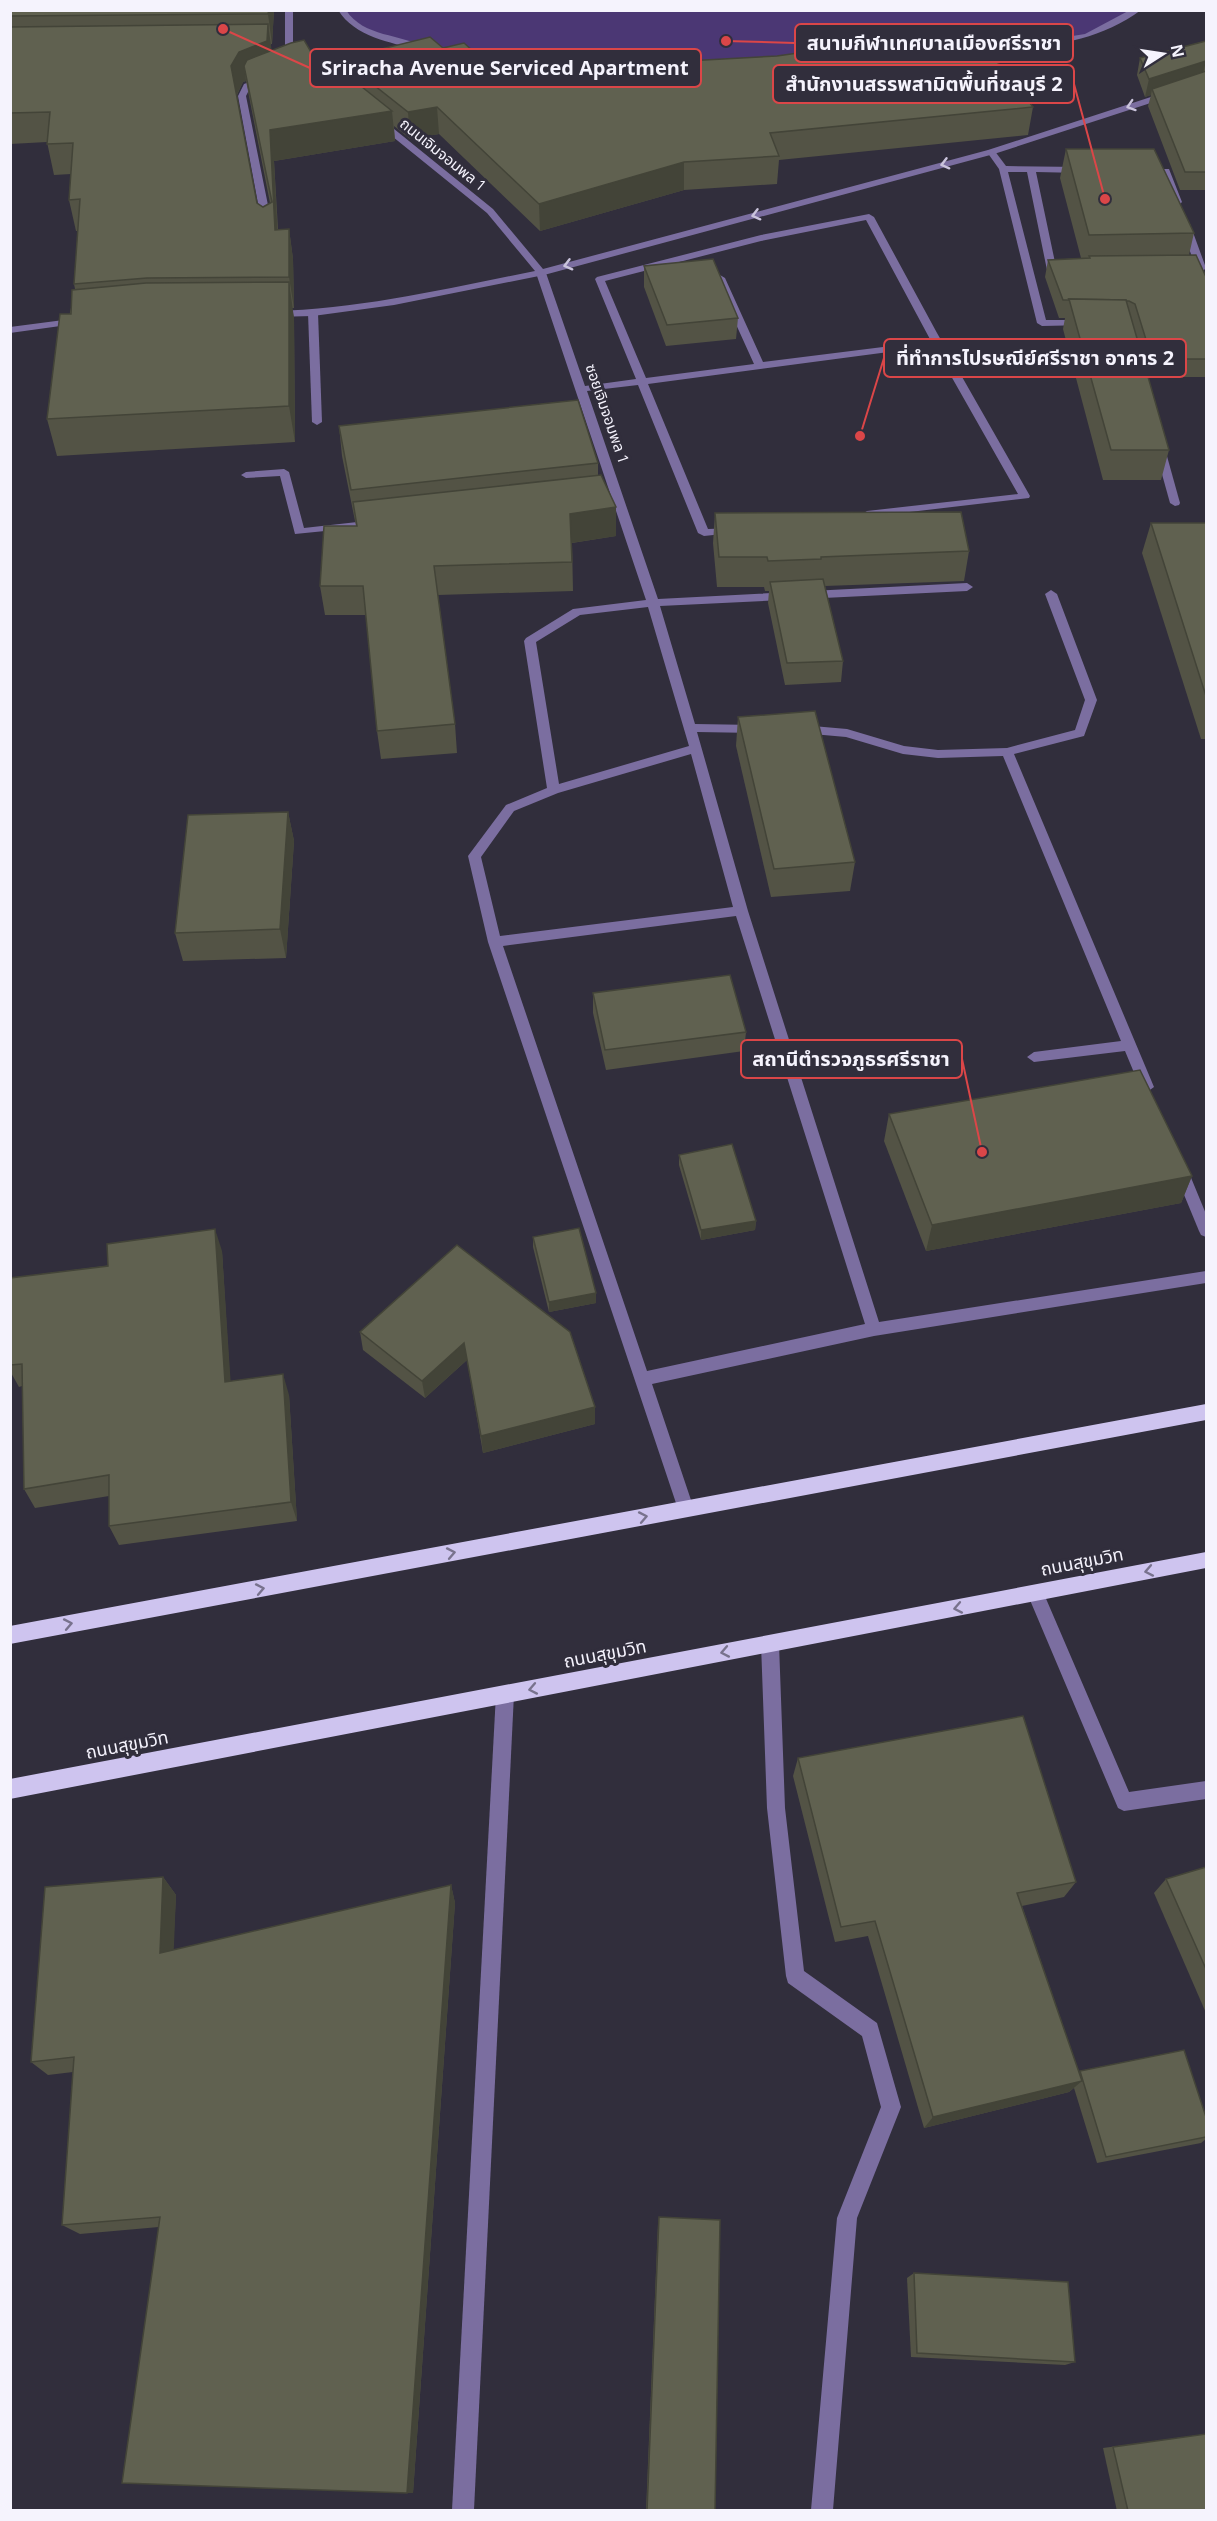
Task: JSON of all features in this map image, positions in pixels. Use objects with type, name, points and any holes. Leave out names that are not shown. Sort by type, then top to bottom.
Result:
[{"type":"highway","points":[[10,1635],[1206,1412]]},
{"type":"highway","name":"ถนนสุขุมวิท","points":[[10,1789],[1206,1560]]},
{"type":"street","points":[[289,10],[289,48]]},
{"type":"street","points":[[342,10],[345,16],[375,36],[427,49]]},
{"type":"street","points":[[952,51],[1035,45],[1086,36],[1137,10]]},
{"type":"street","points":[[278,48],[289,48],[306,62],[297,66]]},
{"type":"street","points":[[449,54],[566,72],[645,71]]},
{"type":"street","points":[[269,233],[242,96],[247,86],[277,74]]},
{"type":"street","points":[[257,315],[314,313],[394,302],[541,273],[992,152],[1206,81]]},
{"type":"street","name":"ถนนเจิมจอมพล 1","points":[[371,114],[490,211],[541,273]]},
{"type":"street","points":[[992,152],[1003,169],[1042,322],[1102,323]]},
{"type":"street","points":[[1003,169],[1087,170]]},
{"type":"street","points":[[1031,169],[1052,270],[1075,270]]},
{"type":"street","points":[[1132,171],[1166,171],[1201,268],[1178,268]]},
{"type":"street","points":[[582,389],[640,382],[937,343],[869,217],[708,251],[600,279],[640,382],[704,533],[739,529]]},
{"type":"street","points":[[708,251],[713,262]]},
{"type":"street","points":[[717,272],[760,366]]},
{"type":"street","name":"ซอยเจิมจอมพล 1","points":[[541,273],[582,389],[613,496],[642,566],[741,911],[874,1329]]},
{"type":"street","points":[[314,313],[316,422]]},
{"type":"street","points":[[10,330],[87,320]]},
{"type":"street","points":[[858,515],[1025,496],[933,336]]},
{"type":"street","points":[[1156,436],[1175,503]]},
{"type":"street","points":[[246,475],[284,472],[299,532],[382,522]]},
{"type":"street","points":[[554,790],[530,641],[577,612],[652,603],[967,587]]},
{"type":"street","points":[[690,728],[778,729],[847,734],[903,750],[938,754],[1007,752],[1080,734],[1091,700],[1052,594]]},
{"type":"street","points":[[686,1509],[495,942],[474,856],[510,808],[554,790],[696,748]]},
{"type":"street","points":[[1007,752],[1152,1100]]},
{"type":"street","points":[[495,942],[741,911]]},
{"type":"street","points":[[1034,1057],[1129,1045]]},
{"type":"street","points":[[1174,1154],[1206,1231]]},
{"type":"street","points":[[643,1379],[874,1329],[1206,1276]]},
{"type":"street","points":[[1035,1593],[1124,1802],[1206,1790]]},
{"type":"street","points":[[770,1644],[776,1808],[795,1976],[870,2030],[891,2108],[847,2218],[822,2511]]},
{"type":"street","points":[[463,2511],[505,1694]]},
{"type":"shaded area","points":[[342,11],[1137,11],[1087,36],[1035,45],[566,72],[437,52],[375,36]]},
{"type":"building","points":[[10,10],[269,10],[268,14],[10,16]]},
{"type":"building","points":[[268,24],[267,41],[239,52],[231,66],[257,203],[263,207],[272,202],[244,66],[247,60],[304,40],[317,62],[327,59],[392,111],[270,130],[275,230],[289,229],[289,277],[147,278],[74,284],[80,199],[69,200],[73,143],[47,144],[50,112],[10,113],[10,27]]},
{"type":"building","points":[[430,37],[443,48],[464,43],[510,84],[617,75],[614,65],[777,56],[854,45],[860,53],[979,39],[1033,107],[770,133],[779,156],[684,162],[539,204],[437,107],[408,112],[341,59]]},
{"type":"building","points":[[1206,41],[1206,61],[1149,79],[1140,58]]},
{"type":"building","points":[[1206,71],[1206,172],[1185,172],[1152,89]]},
{"type":"building","points":[[1066,149],[1154,149],[1194,233],[1089,235]]},
{"type":"building","points":[[1196,255],[1206,277],[1206,359],[1152,359],[1135,304],[1126,300],[1063,300],[1048,260],[1090,258],[1089,256]]},
{"type":"building","points":[[713,259],[738,318],[667,325],[644,266]]},
{"type":"building","points":[[289,282],[289,406],[47,419],[60,314],[71,314],[72,290],[146,283]]},
{"type":"building","points":[[1069,299],[1126,300],[1169,450],[1111,450]]},
{"type":"building","points":[[578,400],[598,463],[351,490],[339,426]]},
{"type":"building","points":[[601,475],[616,507],[570,514],[572,562],[434,566],[455,724],[377,731],[363,586],[320,586],[324,526],[357,526],[353,502]]},
{"type":"building","points":[[961,512],[969,551],[768,561],[767,557],[719,557],[715,513]]},
{"type":"building","points":[[1151,523],[1206,523],[1206,696]]},
{"type":"building","points":[[823,579],[843,661],[787,663],[770,582]]},
{"type":"building","points":[[815,711],[855,862],[774,869],[738,717]]},
{"type":"building","points":[[288,812],[280,929],[175,933],[188,815]]},
{"type":"building","points":[[730,975],[746,1032],[605,1050],[593,993]]},
{"type":"building","points":[[1140,1070],[1192,1176],[932,1225],[889,1114]]},
{"type":"building","points":[[732,1144],[756,1221],[701,1230],[679,1155]]},
{"type":"building","points":[[579,1228],[596,1293],[549,1302],[533,1237]]},
{"type":"building","points":[[215,1229],[225,1382],[283,1374],[291,1502],[109,1526],[109,1475],[24,1489],[22,1364],[10,1365],[10,1278],[108,1266],[107,1244]]},
{"type":"building","points":[[457,1245],[570,1332],[595,1407],[481,1436],[464,1343],[422,1381],[360,1332]]},
{"type":"building","points":[[1023,1716],[1076,1882],[1017,1893],[1082,2081],[933,2117],[875,1921],[841,1927],[798,1758]]},
{"type":"building","points":[[1206,1867],[1206,1969],[1166,1879]]},
{"type":"building","points":[[163,1877],[160,1953],[451,1885],[407,2493],[122,2483],[160,2217],[62,2225],[74,2057],[31,2062],[45,1887]]},
{"type":"building","points":[[1184,2050],[1206,2117],[1206,2137],[1106,2157],[1080,2071]]},
{"type":"building","points":[[659,2217],[720,2220],[715,2511],[647,2511]]},
{"type":"building","points":[[914,2273],[1068,2282],[1075,2362],[917,2353]]},
{"type":"building","points":[[1206,2434],[1206,2511],[1128,2511],[1113,2447]]},
{"type":"place","name":"Sriracha Avenue Serviced Apartment","points":[[223,29]]},
{"type":"place","name":"สนามกีฬาเทศบาลเมืองศรีราชา","points":[[726,41]]},
{"type":"place","name":"สำนักงานสรรพสามิตพื้นที่ชลบุรี 2","points":[[1105,199]]},
{"type":"place","name":"ที่ทำการไปรษณีย์ศรีราชา อาคาร 2","points":[[860,436]]},
{"type":"place","name":"สถานีตำรวจภูธรศรีราชา","points":[[982,1152]]}]
